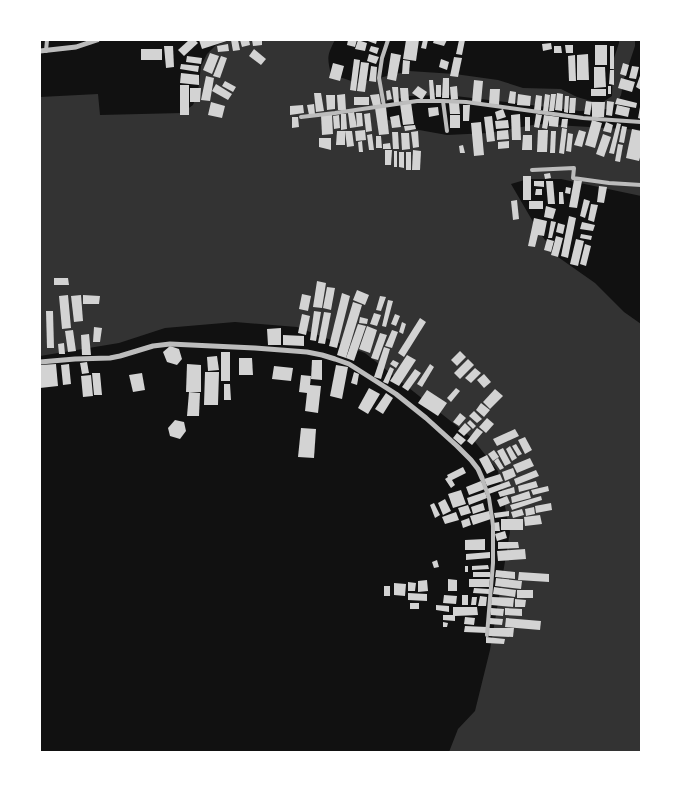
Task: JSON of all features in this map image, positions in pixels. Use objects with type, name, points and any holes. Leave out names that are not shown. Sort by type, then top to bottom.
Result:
[{"type":"street","points":[[47,40],[43,51],[76,46],[97,40]]},
{"type":"street","points":[[384,106],[379,78],[382,58],[388,40]]},
{"type":"street","points":[[301,117],[417,101],[443,101],[466,102],[584,118],[641,122]]},
{"type":"street","points":[[443,101],[447,130]]},
{"type":"street","points":[[532,170],[574,168],[573,178],[609,183],[641,185]]},
{"type":"street","points":[[40,362],[110,358],[153,346],[170,344],[307,352],[335,358],[360,371],[396,394],[426,418],[457,446],[478,469],[489,498],[493,526],[493,563],[487,635]]},
{"type":"shaded area","points":[[231,40],[335,40],[328,57],[331,74],[357,83],[409,71],[455,74],[498,80],[523,88],[561,89],[577,97],[591,101],[603,102],[612,96],[613,61],[619,40],[635,40],[635,46],[624,79],[621,95],[617,103],[607,109],[580,111],[447,95],[410,96],[380,103],[381,117],[408,128],[447,135],[488,133],[538,124],[641,130],[641,196],[561,179],[528,179],[511,184],[539,232],[558,257],[595,283],[624,312],[641,324],[641,752],[449,752],[458,729],[475,711],[490,650],[510,532],[498,471],[472,438],[365,353],[297,327],[235,322],[165,328],[119,343],[40,356],[40,97],[98,94],[100,115],[182,113],[193,105],[198,92],[201,66],[207,54],[216,45]]},
{"type":"building","points":[[189,40],[195,40],[198,43],[184,56],[178,50]]},
{"type":"building","points":[[199,40],[230,40],[202,49]]},
{"type":"building","points":[[231,40],[238,40],[240,50],[233,51]]},
{"type":"building","points":[[240,40],[249,40],[250,45],[242,47]]},
{"type":"building","points":[[252,40],[262,40],[262,45],[253,46]]},
{"type":"building","points":[[348,40],[357,40],[355,47],[347,45]]},
{"type":"building","points":[[358,40],[367,43],[365,51],[355,49]]},
{"type":"building","points":[[365,40],[377,40],[376,44]]},
{"type":"building","points":[[406,40],[419,40],[416,61],[403,59]]},
{"type":"building","points":[[423,40],[428,40],[426,49],[421,48]]},
{"type":"building","points":[[434,40],[447,40],[444,46],[433,43]]},
{"type":"building","points":[[459,40],[465,40],[462,55],[456,54]]},
{"type":"building","points":[[551,43],[552,49],[543,51],[542,44]]},
{"type":"building","points":[[228,44],[229,51],[218,52],[217,46]]},
{"type":"building","points":[[565,45],[573,45],[573,53],[566,53]]},
{"type":"building","points":[[595,45],[607,45],[607,65],[595,65]]},
{"type":"building","points":[[164,46],[173,46],[174,67],[166,68]]},
{"type":"building","points":[[371,46],[379,48],[377,54],[369,51]]},
{"type":"building","points":[[554,46],[561,46],[562,53],[554,53]]},
{"type":"building","points":[[610,46],[614,46],[614,69],[610,69]]},
{"type":"building","points":[[141,49],[162,49],[162,60],[141,60]]},
{"type":"building","points":[[254,49],[266,59],[261,65],[249,56]]},
{"type":"building","points":[[210,53],[219,56],[212,74],[203,70]]},
{"type":"building","points":[[391,53],[401,55],[396,81],[387,79]]},
{"type":"building","points":[[369,54],[379,57],[376,64],[367,61]]},
{"type":"building","points":[[588,54],[589,80],[577,80],[577,55]]},
{"type":"building","points":[[575,55],[576,81],[569,81],[568,56]]},
{"type":"building","points":[[187,56],[202,58],[201,64],[186,62]]},
{"type":"building","points":[[221,56],[227,58],[220,78],[213,76]]},
{"type":"building","points":[[454,57],[462,58],[458,77],[450,76]]},
{"type":"building","points":[[354,59],[360,60],[356,91],[350,90]]},
{"type":"building","points":[[441,59],[449,62],[447,70],[439,67]]},
{"type":"building","points":[[403,60],[410,61],[409,74],[402,74]]},
{"type":"building","points":[[361,62],[369,63],[365,92],[357,91]]},
{"type":"building","points":[[333,63],[344,66],[340,81],[329,78]]},
{"type":"building","points":[[623,63],[629,65],[626,76],[620,74]]},
{"type":"building","points":[[181,64],[199,66],[198,72],[180,69]]},
{"type":"building","points":[[371,66],[377,67],[376,82],[369,81]]},
{"type":"building","points":[[632,66],[639,67],[636,79],[629,78]]},
{"type":"building","points":[[594,67],[605,67],[606,87],[594,88]]},
{"type":"building","points":[[610,70],[614,70],[614,85],[609,84]]},
{"type":"building","points":[[181,73],[199,75],[199,85],[180,83]]},
{"type":"building","points":[[641,73],[641,90],[636,87]]},
{"type":"building","points":[[206,76],[214,78],[210,101],[201,100]]},
{"type":"building","points":[[443,78],[449,78],[449,98],[442,98]]},
{"type":"building","points":[[621,78],[635,82],[632,92],[618,88]]},
{"type":"building","points":[[429,80],[433,80],[435,99],[430,99]]},
{"type":"building","points":[[474,80],[483,81],[481,103],[472,102]]},
{"type":"building","points":[[225,81],[236,87],[233,92],[222,86]]},
{"type":"building","points":[[216,84],[232,94],[228,100],[212,91]]},
{"type":"building","points":[[180,85],[189,85],[189,115],[180,115]]},
{"type":"building","points":[[436,85],[441,85],[441,97],[436,97]]},
{"type":"building","points":[[418,86],[427,92],[422,100],[412,93]]},
{"type":"building","points":[[457,86],[458,99],[451,100],[450,87]]},
{"type":"building","points":[[608,86],[611,86],[611,94],[608,94]]},
{"type":"building","points":[[392,87],[398,87],[399,103],[394,103]]},
{"type":"building","points":[[190,88],[201,88],[200,102],[190,102]]},
{"type":"building","points":[[400,88],[408,88],[409,101],[401,101]]},
{"type":"building","points":[[490,89],[500,89],[499,105],[489,104]]},
{"type":"building","points":[[591,89],[606,89],[606,96],[591,96]]},
{"type":"building","points":[[390,90],[392,99],[387,100],[386,91]]},
{"type":"building","points":[[510,91],[516,92],[515,104],[508,103]]},
{"type":"building","points":[[314,93],[321,93],[324,111],[316,112]]},
{"type":"building","points":[[557,93],[563,94],[562,111],[555,110]]},
{"type":"building","points":[[345,94],[346,110],[338,110],[337,95]]},
{"type":"building","points":[[379,94],[381,105],[373,106],[370,95]]},
{"type":"building","points":[[518,94],[531,96],[530,106],[517,105]]},
{"type":"building","points":[[545,94],[550,95],[548,112],[543,111]]},
{"type":"building","points":[[551,94],[556,94],[554,111],[549,111]]},
{"type":"building","points":[[326,95],[335,95],[335,109],[327,110]]},
{"type":"building","points":[[536,95],[542,96],[541,110],[534,110]]},
{"type":"building","points":[[565,96],[569,96],[568,113],[564,112]]},
{"type":"building","points":[[354,97],[369,97],[369,105],[354,105]]},
{"type":"building","points":[[570,98],[576,98],[575,113],[569,113]]},
{"type":"building","points":[[617,98],[637,103],[636,108],[615,104]]},
{"type":"building","points":[[586,101],[592,102],[590,115],[584,114]]},
{"type":"building","points":[[607,101],[614,102],[612,116],[606,115]]},
{"type":"building","points":[[211,102],[225,106],[222,118],[208,115]]},
{"type":"building","points":[[411,102],[414,124],[403,125],[400,104]]},
{"type":"building","points":[[592,102],[605,102],[604,117],[592,117]]},
{"type":"building","points":[[449,103],[459,103],[460,114],[450,114]]},
{"type":"building","points":[[314,104],[315,114],[309,115],[307,105]]},
{"type":"building","points":[[303,105],[304,113],[290,115],[290,106]]},
{"type":"building","points":[[463,105],[470,105],[469,121],[463,121]]},
{"type":"building","points":[[617,105],[630,108],[628,117],[615,114]]},
{"type":"building","points":[[386,107],[389,134],[379,135],[375,108]]},
{"type":"building","points":[[438,107],[439,115],[429,117],[428,108]]},
{"type":"building","points":[[641,107],[641,119],[638,118]]},
{"type":"building","points":[[503,109],[506,117],[497,120],[495,112]]},
{"type":"building","points":[[354,112],[357,127],[350,128],[348,113]]},
{"type":"building","points":[[356,113],[362,113],[363,126],[357,127]]},
{"type":"building","points":[[370,113],[372,131],[366,132],[364,114]]},
{"type":"building","points":[[341,114],[346,114],[347,129],[341,130]]},
{"type":"building","points":[[520,114],[521,140],[512,140],[511,115]]},
{"type":"building","points":[[536,114],[542,115],[539,128],[534,127]]},
{"type":"building","points":[[321,115],[332,115],[333,134],[322,135]]},
{"type":"building","points":[[339,115],[340,128],[334,129],[333,116]]},
{"type":"building","points":[[399,115],[401,127],[392,128],[390,117]]},
{"type":"building","points":[[450,115],[460,115],[460,128],[450,128]]},
{"type":"building","points":[[544,115],[559,117],[558,127],[549,126],[549,120],[547,129],[542,128]]},
{"type":"building","points":[[492,116],[495,141],[487,142],[484,117]]},
{"type":"building","points":[[292,117],[298,117],[299,127],[292,128]]},
{"type":"building","points":[[525,117],[530,117],[530,131],[525,131]]},
{"type":"building","points":[[562,119],[568,119],[567,128],[561,127]]},
{"type":"building","points":[[508,120],[509,128],[496,129],[495,121]]},
{"type":"building","points":[[592,120],[602,123],[595,148],[585,145]]},
{"type":"building","points":[[481,122],[484,155],[474,156],[471,123]]},
{"type":"building","points":[[606,122],[613,125],[611,133],[603,131]]},
{"type":"building","points":[[617,123],[621,124],[614,154],[609,153]]},
{"type":"building","points":[[415,125],[416,129],[405,131],[404,126]]},
{"type":"building","points":[[622,126],[627,127],[624,143],[619,142]]},
{"type":"building","points":[[562,128],[567,129],[564,154],[559,153]]},
{"type":"building","points":[[632,129],[641,131],[641,154],[639,161],[626,158]]},
{"type":"building","points":[[365,130],[366,140],[356,141],[355,131]]},
{"type":"building","points":[[508,130],[509,139],[497,140],[497,131]]},
{"type":"building","points":[[538,130],[548,130],[547,152],[537,152]]},
{"type":"building","points":[[579,130],[586,132],[582,147],[574,145]]},
{"type":"building","points":[[337,131],[345,131],[345,145],[336,145]]},
{"type":"building","points":[[345,131],[352,131],[354,146],[347,147]]},
{"type":"building","points":[[418,131],[419,147],[413,148],[411,132]]},
{"type":"building","points":[[551,131],[556,131],[555,153],[550,153]]},
{"type":"building","points":[[392,132],[398,132],[399,149],[393,149]]},
{"type":"building","points":[[401,133],[409,133],[410,149],[402,150]]},
{"type":"building","points":[[568,133],[573,134],[571,152],[566,151]]},
{"type":"building","points":[[372,134],[374,150],[369,150],[367,135]]},
{"type":"building","points":[[603,134],[611,137],[604,157],[596,154]]},
{"type":"building","points":[[523,135],[532,135],[532,150],[522,150]]},
{"type":"building","points":[[376,136],[381,136],[382,148],[376,148]]},
{"type":"building","points":[[319,138],[331,138],[331,150],[319,147]]},
{"type":"building","points":[[362,141],[363,152],[359,152],[358,142]]},
{"type":"building","points":[[509,141],[509,148],[498,149],[498,142]]},
{"type":"building","points":[[390,143],[391,149],[383,149],[383,144]]},
{"type":"building","points":[[618,144],[623,145],[620,162],[615,161]]},
{"type":"building","points":[[463,145],[465,153],[460,153],[459,146]]},
{"type":"building","points":[[385,150],[392,150],[391,165],[385,165]]},
{"type":"building","points":[[413,150],[421,151],[420,170],[412,170]]},
{"type":"building","points":[[394,151],[397,151],[397,167],[394,167]]},
{"type":"building","points":[[399,152],[404,152],[404,168],[399,167]]},
{"type":"building","points":[[406,152],[411,152],[411,170],[406,170]]},
{"type":"building","points":[[550,173],[551,178],[545,179],[544,174]]},
{"type":"building","points":[[523,176],[531,176],[531,200],[523,200]]},
{"type":"building","points":[[574,180],[582,181],[577,208],[569,207]]},
{"type":"building","points":[[534,181],[544,181],[544,187],[534,186]]},
{"type":"building","points":[[546,181],[553,181],[555,204],[548,204]]},
{"type":"building","points":[[599,186],[607,187],[604,203],[597,202]]},
{"type":"building","points":[[566,187],[571,188],[570,194],[565,193]]},
{"type":"building","points":[[536,189],[542,189],[542,195],[535,195]]},
{"type":"building","points":[[559,192],[563,192],[564,204],[559,204]]},
{"type":"building","points":[[584,199],[590,201],[585,218],[580,216]]},
{"type":"building","points":[[517,200],[519,219],[513,220],[511,201]]},
{"type":"building","points":[[529,201],[543,201],[543,209],[529,209]]},
{"type":"building","points":[[591,204],[598,205],[594,222],[588,220]]},
{"type":"building","points":[[546,206],[556,209],[553,219],[544,217]]},
{"type":"building","points":[[569,216],[576,218],[568,258],[561,256]]},
{"type":"building","points":[[534,218],[547,221],[544,236],[538,235],[535,247],[528,246]]},
{"type":"building","points":[[551,221],[556,222],[552,238],[548,238]]},
{"type":"building","points":[[582,222],[595,225],[593,231],[580,229]]},
{"type":"building","points":[[558,223],[565,225],[563,234],[556,232]]},
{"type":"building","points":[[581,234],[592,236],[591,240],[580,238]]},
{"type":"building","points":[[556,236],[563,238],[558,257],[551,255]]},
{"type":"building","points":[[547,239],[554,241],[551,252],[544,250]]},
{"type":"building","points":[[576,239],[584,241],[578,266],[570,264]]},
{"type":"building","points":[[585,244],[591,246],[586,266],[580,264]]},
{"type":"building","points":[[54,278],[68,278],[69,285],[54,285]]},
{"type":"building","points":[[317,281],[326,283],[322,308],[313,307]]},
{"type":"building","points":[[327,287],[335,288],[331,310],[323,308]]},
{"type":"building","points":[[357,290],[369,295],[365,305],[353,300]]},
{"type":"building","points":[[342,293],[350,296],[337,348],[329,346]]},
{"type":"building","points":[[302,294],[311,296],[308,311],[299,309]]},
{"type":"building","points":[[68,295],[71,328],[62,329],[59,296]]},
{"type":"building","points":[[81,295],[83,321],[74,322],[71,296]]},
{"type":"building","points":[[83,295],[100,296],[99,304],[83,304]]},
{"type":"building","points":[[380,296],[386,297],[381,311],[376,310]]},
{"type":"building","points":[[388,300],[393,301],[386,327],[382,326]]},
{"type":"building","points":[[353,302],[362,305],[346,358],[337,355]]},
{"type":"building","points":[[46,311],[53,311],[54,348],[47,348]]},
{"type":"building","points":[[314,311],[321,312],[316,341],[310,340]]},
{"type":"building","points":[[324,312],[331,313],[325,344],[318,343]]},
{"type":"building","points":[[374,313],[381,315],[377,326],[370,324]]},
{"type":"building","points":[[302,314],[310,316],[306,335],[298,333]]},
{"type":"building","points":[[395,314],[400,316],[396,326],[391,324]]},
{"type":"building","points":[[360,317],[368,319],[367,324],[359,323]]},
{"type":"building","points":[[420,318],[426,322],[404,357],[398,353]]},
{"type":"building","points":[[402,322],[406,324],[403,334],[399,332]]},
{"type":"building","points":[[358,324],[366,326],[354,361],[346,358]]},
{"type":"building","points":[[367,326],[377,330],[370,353],[359,349]]},
{"type":"building","points":[[94,327],[102,328],[100,342],[93,342]]},
{"type":"building","points":[[281,328],[281,345],[268,345],[267,329]]},
{"type":"building","points":[[73,330],[76,351],[68,352],[65,331]]},
{"type":"building","points":[[392,330],[398,332],[392,348],[385,346]]},
{"type":"building","points":[[380,333],[387,335],[378,360],[371,358]]},
{"type":"building","points":[[89,334],[91,355],[82,355],[81,335]]},
{"type":"building","points":[[283,335],[304,336],[304,346],[283,345]]},
{"type":"building","points":[[64,343],[65,354],[59,354],[58,344]]},
{"type":"building","points":[[170,346],[179,349],[182,359],[177,365],[167,362],[163,352]]},
{"type":"building","points":[[384,347],[390,349],[381,379],[374,377]]},
{"type":"building","points":[[460,351],[466,357],[457,366],[451,360]]},
{"type":"building","points":[[221,352],[230,352],[230,381],[221,381]]},
{"type":"building","points":[[407,355],[416,360],[399,386],[390,381]]},
{"type":"building","points":[[217,356],[219,370],[208,371],[207,357]]},
{"type":"building","points":[[239,358],[252,358],[253,375],[239,375]]},
{"type":"building","points":[[468,359],[474,365],[460,379],[454,373]]},
{"type":"building","points":[[312,360],[322,360],[322,380],[311,379]]},
{"type":"building","points":[[393,360],[399,363],[396,368],[390,364]]},
{"type":"building","points":[[87,362],[89,373],[82,374],[80,363]]},
{"type":"building","points":[[56,364],[58,386],[40,388],[40,365]]},
{"type":"building","points":[[69,364],[71,384],[63,385],[61,365]]},
{"type":"building","points":[[187,364],[201,365],[201,392],[186,392]]},
{"type":"building","points":[[430,364],[434,367],[422,387],[417,384]]},
{"type":"building","points":[[336,365],[348,367],[342,399],[330,396]]},
{"type":"building","points":[[274,366],[293,368],[291,381],[272,379]]},
{"type":"building","points":[[390,367],[394,369],[388,384],[383,382]]},
{"type":"building","points":[[475,368],[481,373],[471,383],[465,378]]},
{"type":"building","points":[[415,369],[421,373],[408,391],[402,387]]},
{"type":"building","points":[[205,372],[219,372],[218,405],[204,405]]},
{"type":"building","points":[[354,372],[359,374],[357,385],[351,383]]},
{"type":"building","points":[[92,373],[100,373],[102,395],[94,395]]},
{"type":"building","points":[[142,373],[145,390],[133,392],[129,375]]},
{"type":"building","points":[[484,374],[491,382],[484,388],[477,380]]},
{"type":"building","points":[[91,375],[93,396],[83,397],[81,376]]},
{"type":"building","points":[[301,375],[311,376],[310,385],[321,386],[318,413],[305,411],[307,393],[299,392]]},
{"type":"building","points":[[224,384],[230,384],[231,400],[224,400]]},
{"type":"building","points":[[369,388],[380,394],[368,414],[358,408]]},
{"type":"building","points":[[456,388],[460,391],[451,402],[447,398]]},
{"type":"building","points":[[495,389],[503,396],[490,409],[483,402]]},
{"type":"building","points":[[427,390],[447,403],[438,416],[418,403]]},
{"type":"building","points":[[189,392],[200,393],[199,416],[187,416]]},
{"type":"building","points":[[386,393],[393,398],[383,414],[375,409]]},
{"type":"building","points":[[481,403],[490,410],[484,417],[476,410]]},
{"type":"building","points":[[474,411],[482,419],[477,423],[469,416]]},
{"type":"building","points":[[460,413],[466,418],[459,426],[453,422]]},
{"type":"building","points":[[487,418],[494,424],[486,433],[479,427]]},
{"type":"building","points":[[175,420],[184,422],[186,431],[180,439],[170,436],[168,428]]},
{"type":"building","points":[[470,420],[476,426],[473,429],[467,423]]},
{"type":"building","points":[[465,423],[471,429],[464,436],[458,431]]},
{"type":"building","points":[[301,428],[316,429],[314,458],[298,457]]},
{"type":"building","points":[[477,428],[483,432],[472,445],[467,441]]},
{"type":"building","points":[[515,429],[519,436],[497,446],[493,439]]},
{"type":"building","points":[[457,433],[466,440],[461,445],[453,438]]},
{"type":"building","points":[[525,437],[532,450],[525,454],[518,440]]},
{"type":"building","points":[[516,444],[522,454],[518,456],[512,446]]},
{"type":"building","points":[[510,446],[517,458],[512,461],[506,449]]},
{"type":"building","points":[[503,448],[511,463],[505,466],[497,451]]},
{"type":"building","points":[[494,450],[499,457],[493,461],[488,454]]},
{"type":"building","points":[[487,455],[495,470],[487,474],[479,459]]},
{"type":"building","points":[[498,458],[504,468],[500,470],[494,461]]},
{"type":"building","points":[[530,458],[534,466],[517,473],[513,465]]},
{"type":"building","points":[[463,467],[466,473],[452,480],[455,485],[451,488],[445,479],[448,477],[447,475]]},
{"type":"building","points":[[513,468],[516,476],[505,481],[502,472]]},
{"type":"building","points":[[536,470],[539,476],[516,485],[514,479]]},
{"type":"building","points":[[500,474],[503,481],[487,486],[484,479]]},
{"type":"building","points":[[481,481],[485,489],[469,495],[466,487]]},
{"type":"building","points":[[509,481],[511,486],[489,494],[487,489]]},
{"type":"building","points":[[536,481],[538,487],[519,492],[518,486]]},
{"type":"building","points":[[548,486],[549,491],[533,495],[531,490]]},
{"type":"building","points":[[514,487],[515,493],[500,497],[498,492]]},
{"type":"building","points":[[461,490],[466,504],[453,508],[448,494]]},
{"type":"building","points":[[529,491],[531,498],[512,503],[511,497]]},
{"type":"building","points":[[485,492],[487,498],[469,505],[467,498]]},
{"type":"building","points":[[507,496],[510,503],[500,507],[497,500]]},
{"type":"building","points":[[541,496],[542,500],[512,510],[510,505]]},
{"type":"building","points":[[445,499],[451,511],[443,515],[438,503]]},
{"type":"building","points":[[434,503],[440,515],[435,518],[430,505]]},
{"type":"building","points":[[483,503],[485,510],[473,514],[471,507]]},
{"type":"building","points":[[551,503],[552,510],[536,513],[535,506]]},
{"type":"building","points":[[468,505],[471,513],[461,516],[458,508]]},
{"type":"building","points":[[534,507],[535,514],[526,516],[525,509]]},
{"type":"building","points":[[522,509],[524,515],[513,518],[511,512]]},
{"type":"building","points":[[489,511],[491,519],[473,525],[470,516]]},
{"type":"building","points":[[509,511],[509,516],[495,518],[494,513]]},
{"type":"building","points":[[456,512],[459,520],[445,524],[442,517]]},
{"type":"building","points":[[540,515],[542,524],[525,526],[524,517]]},
{"type":"building","points":[[469,518],[471,525],[463,528],[461,521]]},
{"type":"building","points":[[501,519],[523,519],[523,530],[501,530]]},
{"type":"building","points":[[499,522],[500,531],[494,531],[493,523]]},
{"type":"building","points":[[505,531],[507,538],[497,541],[495,534]]},
{"type":"building","points":[[485,539],[485,550],[465,550],[465,540]]},
{"type":"building","points":[[498,542],[518,542],[519,548],[498,549]]},
{"type":"building","points":[[525,549],[526,559],[498,561],[497,551]]},
{"type":"building","points":[[490,552],[490,558],[466,560],[466,554]]},
{"type":"building","points":[[437,560],[439,567],[434,568],[432,562]]},
{"type":"building","points":[[488,565],[489,569],[472,570],[472,566]]},
{"type":"building","points":[[465,566],[468,566],[468,572],[465,572]]},
{"type":"building","points":[[496,570],[515,572],[515,579],[495,577]]},
{"type":"building","points":[[473,572],[490,572],[490,577],[473,577]]},
{"type":"building","points":[[519,572],[549,574],[549,582],[518,580]]},
{"type":"building","points":[[496,578],[522,581],[521,589],[495,586]]},
{"type":"building","points":[[448,579],[457,580],[457,591],[448,591]]},
{"type":"building","points":[[469,579],[490,579],[489,587],[469,587]]},
{"type":"building","points":[[427,580],[428,591],[418,592],[418,581]]},
{"type":"building","points":[[408,582],[416,583],[415,591],[408,591]]},
{"type":"building","points":[[394,583],[406,584],[405,596],[394,595]]},
{"type":"building","points":[[384,586],[390,586],[390,596],[384,596]]},
{"type":"building","points":[[494,587],[516,590],[515,597],[493,594]]},
{"type":"building","points":[[474,588],[489,589],[489,594],[473,593]]},
{"type":"building","points":[[517,590],[533,590],[533,598],[517,598]]},
{"type":"building","points":[[408,593],[427,594],[427,601],[408,600]]},
{"type":"building","points":[[444,595],[457,596],[456,604],[443,603]]},
{"type":"building","points":[[462,595],[468,595],[468,605],[462,605]]},
{"type":"building","points":[[480,596],[487,597],[486,606],[478,606]]},
{"type":"building","points":[[472,597],[477,597],[476,605],[471,605]]},
{"type":"building","points":[[492,597],[514,598],[513,607],[491,605]]},
{"type":"building","points":[[515,599],[526,600],[525,607],[515,607]]},
{"type":"building","points":[[410,603],[419,603],[419,609],[410,609]]},
{"type":"building","points":[[436,605],[449,606],[449,612],[436,610]]},
{"type":"building","points":[[453,607],[477,607],[478,615],[455,616],[455,621],[443,620],[443,615],[453,615]]},
{"type":"building","points":[[491,608],[504,609],[503,616],[491,615]]},
{"type":"building","points":[[505,608],[522,609],[522,616],[505,615]]},
{"type":"building","points":[[465,617],[475,618],[474,625],[464,624]]},
{"type":"building","points":[[490,618],[503,619],[502,625],[489,624]]},
{"type":"building","points":[[506,618],[541,621],[540,630],[505,627]]},
{"type":"building","points":[[443,622],[448,623],[447,627],[443,627]]},
{"type":"building","points":[[465,626],[487,627],[487,633],[464,632]]},
{"type":"building","points":[[489,628],[514,628],[513,637],[489,636]]},
{"type":"building","points":[[486,637],[505,639],[504,644],[486,643]]}]
